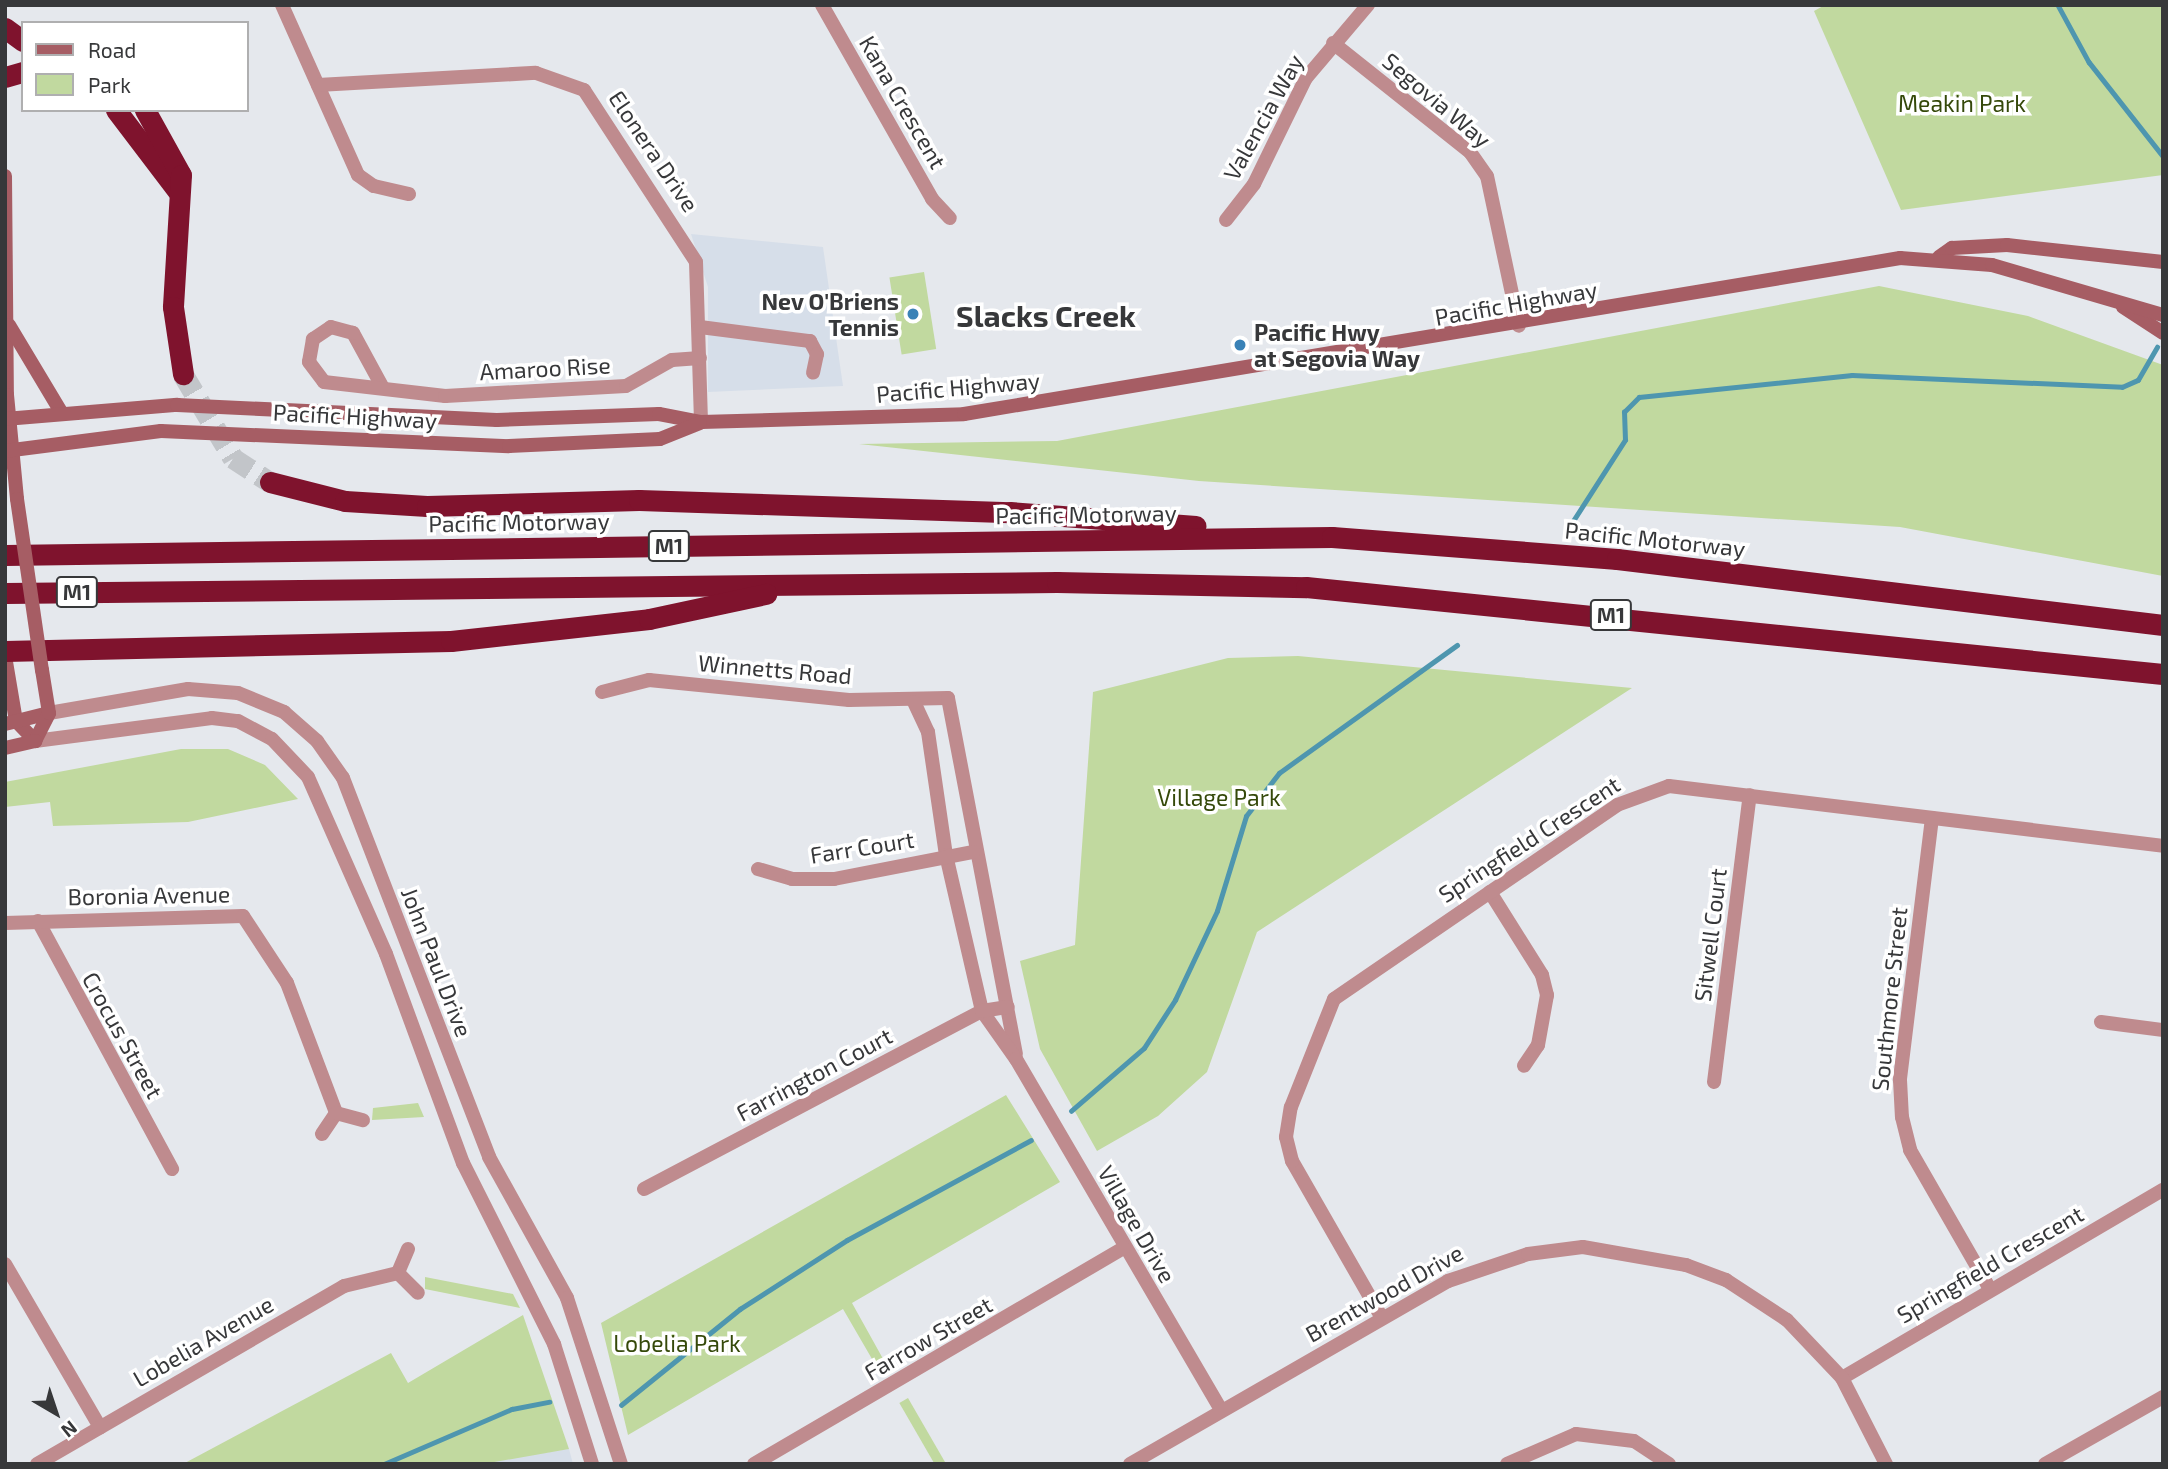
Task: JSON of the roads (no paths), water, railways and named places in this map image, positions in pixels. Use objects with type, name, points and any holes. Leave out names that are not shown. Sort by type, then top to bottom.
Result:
[{"type":"highway","points":[[5,28],[21,40]]},
{"type":"highway","points":[[118,112],[177,190]]},
{"type":"highway","points":[[146,112],[174,155],[181,175],[177,190],[173,326],[183,374]]},
{"type":"highway","points":[[270,482],[345,501],[427,506],[639,500],[852,506],[1332,537]]},
{"type":"highway","name":"Pacific Motorway","points":[[5,555],[1332,537],[1617,559],[2163,625]]},
{"type":"highway","points":[[5,654],[451,641],[649,619],[813,584]]},
{"type":"highway","name":"M1","points":[[5,593],[813,584],[1306,587],[2163,674]]},
{"type":"main road","points":[[5,176],[9,450],[49,713],[35,741]]},
{"type":"main road","points":[[1939,257],[1952,248],[2007,245],[2163,262]]},
{"type":"main road","name":"Pacific Highway","points":[[7,418],[177,405],[497,420],[659,414],[701,422],[964,414],[1519,326],[1860,261],[1939,257],[2045,278],[2123,307],[2163,315]]},
{"type":"main road","name":"Pacific Highway","points":[[2123,307],[2163,333]]},
{"type":"main road","points":[[9,324],[61,412]]},
{"type":"main road","name":"Pacific Highway","points":[[9,450],[161,431],[523,445],[660,439],[701,422]]},
{"type":"main road","points":[[5,654],[11,722],[35,741]]},
{"type":"main road","points":[[11,722],[49,713]]},
{"type":"main road","points":[[5,748],[35,741]]},
{"type":"street","points":[[282,5],[358,175],[374,186],[409,194]]},
{"type":"street","name":"Kana Crescent","points":[[822,5],[932,199],[950,218]]},
{"type":"street","name":"Valencia Way","points":[[1226,220],[1254,184],[1306,78],[1332,43],[1368,5]]},
{"type":"street","name":"Segovia Way","points":[[1332,43],[1470,152],[1487,176],[1519,326]]},
{"type":"street","name":"Elonera Drive","points":[[318,85],[536,73],[584,90],[689,245],[700,285],[701,422]]},
{"type":"street","name":"Amaroo Rise","points":[[383,388],[353,333],[331,327],[313,339],[309,362],[324,382],[445,396],[626,386],[672,359],[700,358]]},
{"type":"street","points":[[700,327],[810,341],[817,354],[813,373]]},
{"type":"street","name":"Winnetts Road","points":[[602,692],[649,680],[914,702],[945,697]]},
{"type":"street","name":"John Paul Drive","points":[[49,713],[188,689],[238,693],[284,712],[317,741],[343,778],[489,1157],[567,1298],[621,1464]]},
{"type":"street","name":"Village Drive","points":[[945,697],[952,707],[973,852],[1017,1059]]},
{"type":"street","name":"Village Drive","points":[[914,702],[928,732],[946,855],[982,1011],[1017,1059],[1124,1248],[1221,1410]]},
{"type":"street","name":"John Paul Drive","points":[[35,741],[212,718],[238,721],[272,739],[308,777],[386,954],[463,1163],[554,1344],[592,1464]]},
{"type":"street","name":"Springfield Crescent","points":[[1382,1318],[1292,1161],[1286,1137],[1291,1107],[1334,999],[1644,791],[1670,786],[2163,846]]},
{"type":"street","name":"Sitwell Court","points":[[1714,1082],[1750,795]]},
{"type":"street","name":"Southmore Street","points":[[1932,818],[1900,1080],[1902,1117],[1910,1150],[1990,1289]]},
{"type":"street","name":"Farr Court","points":[[758,869],[792,879],[834,879],[946,855],[973,852]]},
{"type":"street","points":[[1490,892],[1542,975],[1547,995],[1538,1045],[1524,1066]]},
{"type":"street","name":"Boronia Avenue","points":[[5,923],[243,916],[286,983],[336,1113]]},
{"type":"street","name":"Crocus Street","points":[[38,921],[172,1169]]},
{"type":"street","name":"Farrington Court","points":[[644,1189],[982,1011],[1008,1007]]},
{"type":"street","points":[[2101,1022],[2163,1030]]},
{"type":"street","points":[[322,1134],[336,1113],[363,1120]]},
{"type":"street","name":"Springfield Crescent","points":[[1842,1378],[2163,1190]]},
{"type":"street","name":"Brentwood Drive","points":[[1130,1464],[1382,1318],[1482,1266],[1528,1254],[1583,1247],[1634,1252],[1726,1280],[1787,1320],[1842,1378],[1886,1464]]},
{"type":"street","name":"Farrow Street","points":[[754,1464],[1124,1248]]},
{"type":"street","points":[[408,1250],[398,1273],[418,1293]]},
{"type":"street","points":[[5,1264],[100,1427]]},
{"type":"street","name":"Lobelia Avenue","points":[[37,1464],[344,1286],[398,1273]]},
{"type":"street","points":[[2045,1464],[2163,1397]]},
{"type":"street","points":[[1507,1464],[1542,1443],[1605,1434],[1634,1441],[1669,1464]]},
{"type":"waterway","points":[[2058,5],[2089,62],[2163,156]]},
{"type":"waterway","points":[[1573,521],[1625,440],[1624,412],[1639,397],[1852,375],[2122,387],[2138,380],[2157,347]]},
{"type":"waterway","points":[[1071,1111],[1144,1048],[1175,1000],[1217,911],[1246,816],[1279,773],[1457,645]]},
{"type":"waterway","points":[[621,1405],[740,1309],[847,1240],[1031,1140]]},
{"type":"waterway","points":[[384,1464],[512,1409],[549,1402]]},
{"type":"tunnel","points":[[183,374],[233,458],[270,482]]},
{"type":"place","name":"Nev O'Briens Tennis","points":[[913,314]]},
{"type":"place","name":"Pacific Hwy at Segovia Way","points":[[1240,345]]},
{"type":"district","name":"Slacks Creek","points":[[1046,315]]},
{"type":"park label","name":"Meakin Park","points":[[1962,103]]},
{"type":"park label","name":"Village Park","points":[[1219,797]]},
{"type":"park label","name":"Lobelia Park","points":[[677,1343]]}]
